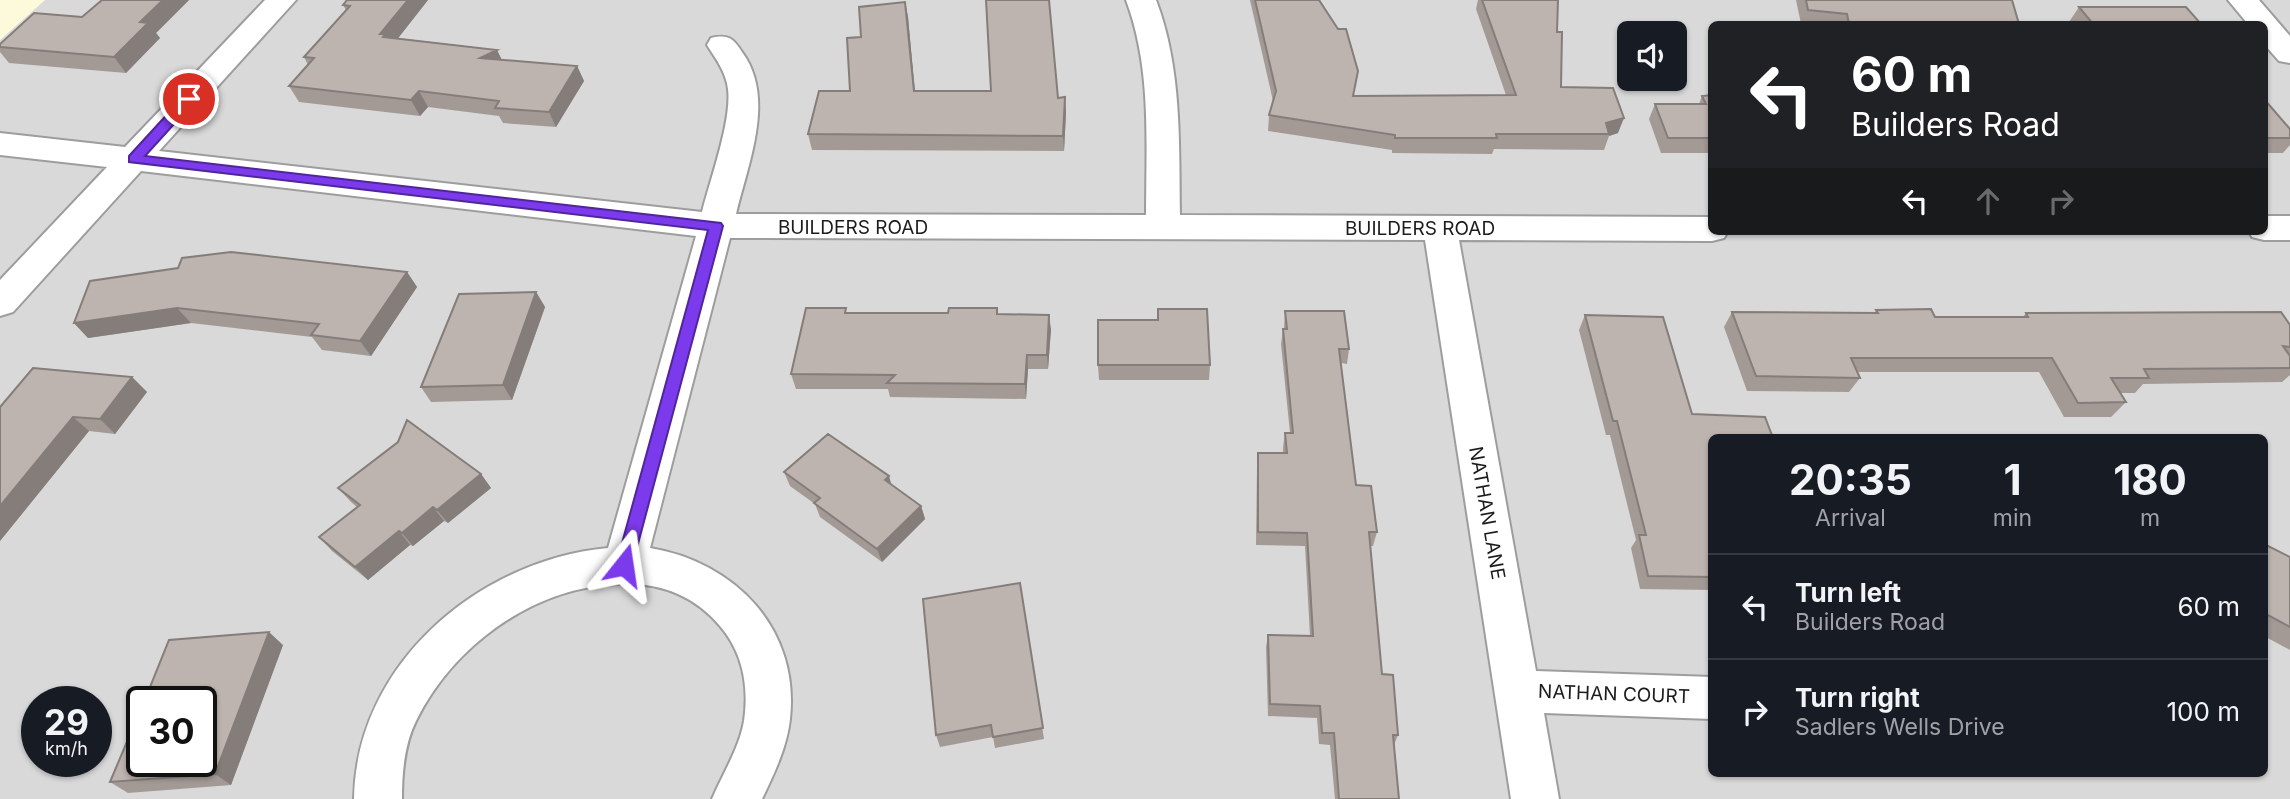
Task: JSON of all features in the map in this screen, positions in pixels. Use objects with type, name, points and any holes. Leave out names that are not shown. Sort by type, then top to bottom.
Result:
[{"type":"street","points":[[0,303],[281,0]]},
{"type":"street","points":[[1141,0],[1155,42],[1160,96],[1163,228]]},
{"type":"street","points":[[2243,0],[2261,21]]},
{"type":"street","points":[[2268,29],[2290,54]]},
{"type":"street","points":[[624,565],[716,226],[741,118],[744,90],[737,66],[722,45]]},
{"type":"street","name":"BUILDERS ROAD","points":[[0,144],[716,226],[1708,229]]},
{"type":"street","name":"NATHAN LANE","points":[[1440,228],[1535,799]]},
{"type":"street","points":[[2268,228],[2290,228]]},
{"type":"street","points":[[378,799],[376,775],[389,726],[415,678],[449,639],[486,610],[531,585],[578,570],[624,565],[659,568],[699,581],[734,607],[757,641],[768,677],[768,719],[756,764],[736,799]]},
{"type":"street","name":"NATHAN COURT","points":[[1517,691],[1708,698]]},
{"type":"shaded area","points":[[0,0],[45,0],[0,40]]},
{"type":"shaded area","points":[[45,0],[2290,0],[2290,799],[0,799],[0,40]]},
{"type":"building","points":[[102,0],[163,0],[140,22],[148,23],[114,57],[0,47],[0,44],[34,13],[82,17]]},
{"type":"building","points":[[347,0],[408,0],[380,34],[385,34],[383,37],[497,50],[480,58],[577,66],[549,112],[495,108],[499,101],[419,91],[411,100],[289,86],[314,58],[304,57],[350,6],[343,5]]},
{"type":"building","points":[[986,0],[1049,0],[1058,98],[1065,97],[1063,136],[808,134],[819,91],[850,91],[847,38],[861,37],[859,7],[905,2],[914,91],[991,91]]},
{"type":"building","points":[[1255,0],[1319,0],[1338,29],[1346,29],[1358,71],[1353,96],[1516,95],[1482,0],[1558,0],[1557,32],[1562,32],[1561,87],[1613,88],[1624,118],[1606,123],[1609,134],[1496,134],[1497,138],[1395,138],[1395,135],[1269,115],[1276,91]]},
{"type":"building","points":[[1806,0],[2012,0],[2018,21],[1848,21],[1847,14],[1808,10]]},
{"type":"building","points":[[2079,7],[2186,7],[2198,21],[2091,21]]},
{"type":"building","points":[[1708,95],[1708,138],[1668,138],[1655,104],[1706,104],[1702,96]]},
{"type":"building","points":[[2268,104],[2290,129],[2290,138],[2268,138]]},
{"type":"building","points":[[231,252],[407,272],[360,341],[311,335],[319,324],[177,308],[74,323],[90,281],[178,268],[182,258]]},
{"type":"building","points":[[536,292],[503,385],[421,387],[459,294]]},
{"type":"building","points":[[806,308],[846,308],[845,313],[948,313],[949,308],[997,308],[997,314],[1049,315],[1047,355],[1027,355],[1025,384],[887,383],[895,375],[791,374]]},
{"type":"building","points":[[1158,309],[1207,309],[1210,365],[1098,365],[1098,320],[1158,320]]},
{"type":"building","points":[[1931,309],[1935,317],[2028,317],[2026,313],[2281,312],[2290,325],[2290,347],[2283,346],[2290,356],[2290,368],[2144,369],[2149,378],[2111,378],[2126,402],[2078,403],[2052,358],[1851,358],[1860,378],[1756,376],[1732,312],[1878,313],[1876,310]]},
{"type":"building","points":[[1285,311],[1344,311],[1349,349],[1339,349],[1356,485],[1371,486],[1377,532],[1369,532],[1382,674],[1393,675],[1398,735],[1393,735],[1399,799],[1339,799],[1334,733],[1322,733],[1320,706],[1270,704],[1268,635],[1313,636],[1307,533],[1258,532],[1258,453],[1287,453],[1285,433],[1293,433],[1283,329],[1287,329]]},
{"type":"building","points":[[1585,315],[1663,317],[1692,414],[1765,417],[1771,434],[1708,434],[1708,577],[1648,576],[1639,535],[1646,535],[1617,421],[1613,421]]},
{"type":"building","points":[[33,368],[132,377],[100,419],[73,417],[0,506],[0,407]]},
{"type":"building","points":[[407,420],[481,474],[437,510],[433,507],[402,533],[399,531],[355,567],[319,537],[360,505],[338,488],[398,442]]},
{"type":"building","points":[[828,434],[889,476],[885,480],[921,506],[877,549],[814,503],[820,498],[784,472]]},
{"type":"building","points":[[2268,546],[2290,557],[2290,627],[2268,615]]},
{"type":"building","points":[[1020,583],[1043,728],[993,737],[991,725],[936,735],[923,599]]},
{"type":"building","points":[[269,632],[217,769],[217,686],[150,686],[169,640]]},
{"type":"building","points":[[126,744],[126,777],[176,777],[110,782]]},
{"type":"route","points":[[189,99],[134,159],[716,226],[624,565]]}]
